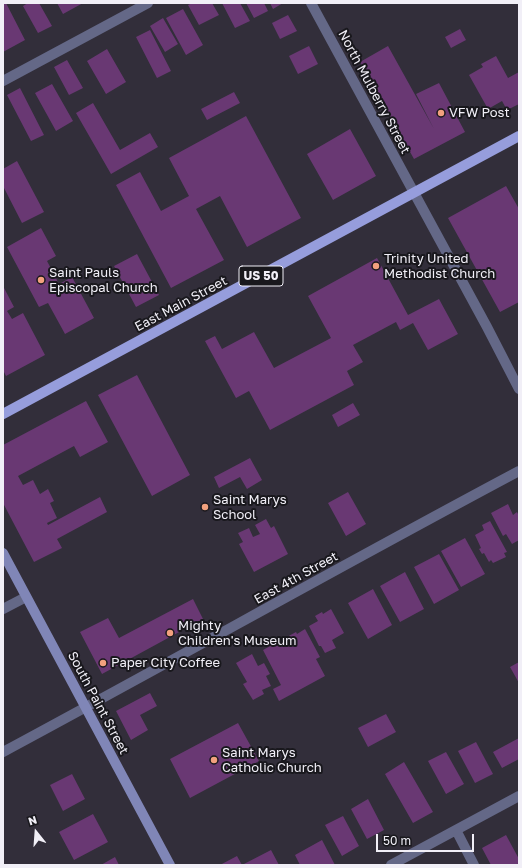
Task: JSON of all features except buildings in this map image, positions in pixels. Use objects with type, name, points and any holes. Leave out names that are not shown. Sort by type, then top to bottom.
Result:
[{"type":"main road","name":"East Main Street","points":[[3,414],[519,136]]},
{"type":"main road","name":"South Paint Street","points":[[4,558],[170,865]]},
{"type":"street","points":[[3,81],[148,3]]},
{"type":"street","name":"North Mulberry Street","points":[[311,3],[487,327],[519,389]]},
{"type":"street","name":"East 4th Street","points":[[3,752],[519,471]]},
{"type":"street","points":[[3,609],[26,597]]},
{"type":"street","points":[[391,865],[519,796]]},
{"type":"street","points":[[456,830],[474,865]]},
{"type":"place","name":"VFW Post","points":[[441,113]]},
{"type":"place","name":"Trinity United Methodist Church","points":[[376,266]]},
{"type":"place","name":"Saint Pauls Episcopal Church","points":[[41,280]]},
{"type":"place","name":"Saint Marys School","points":[[205,507]]},
{"type":"place","name":"Mighty Children's Museum","points":[[170,633]]},
{"type":"place","name":"Paper City Coffee","points":[[103,663]]},
{"type":"place","name":"Saint Marys Catholic Church","points":[[214,760]]}]
